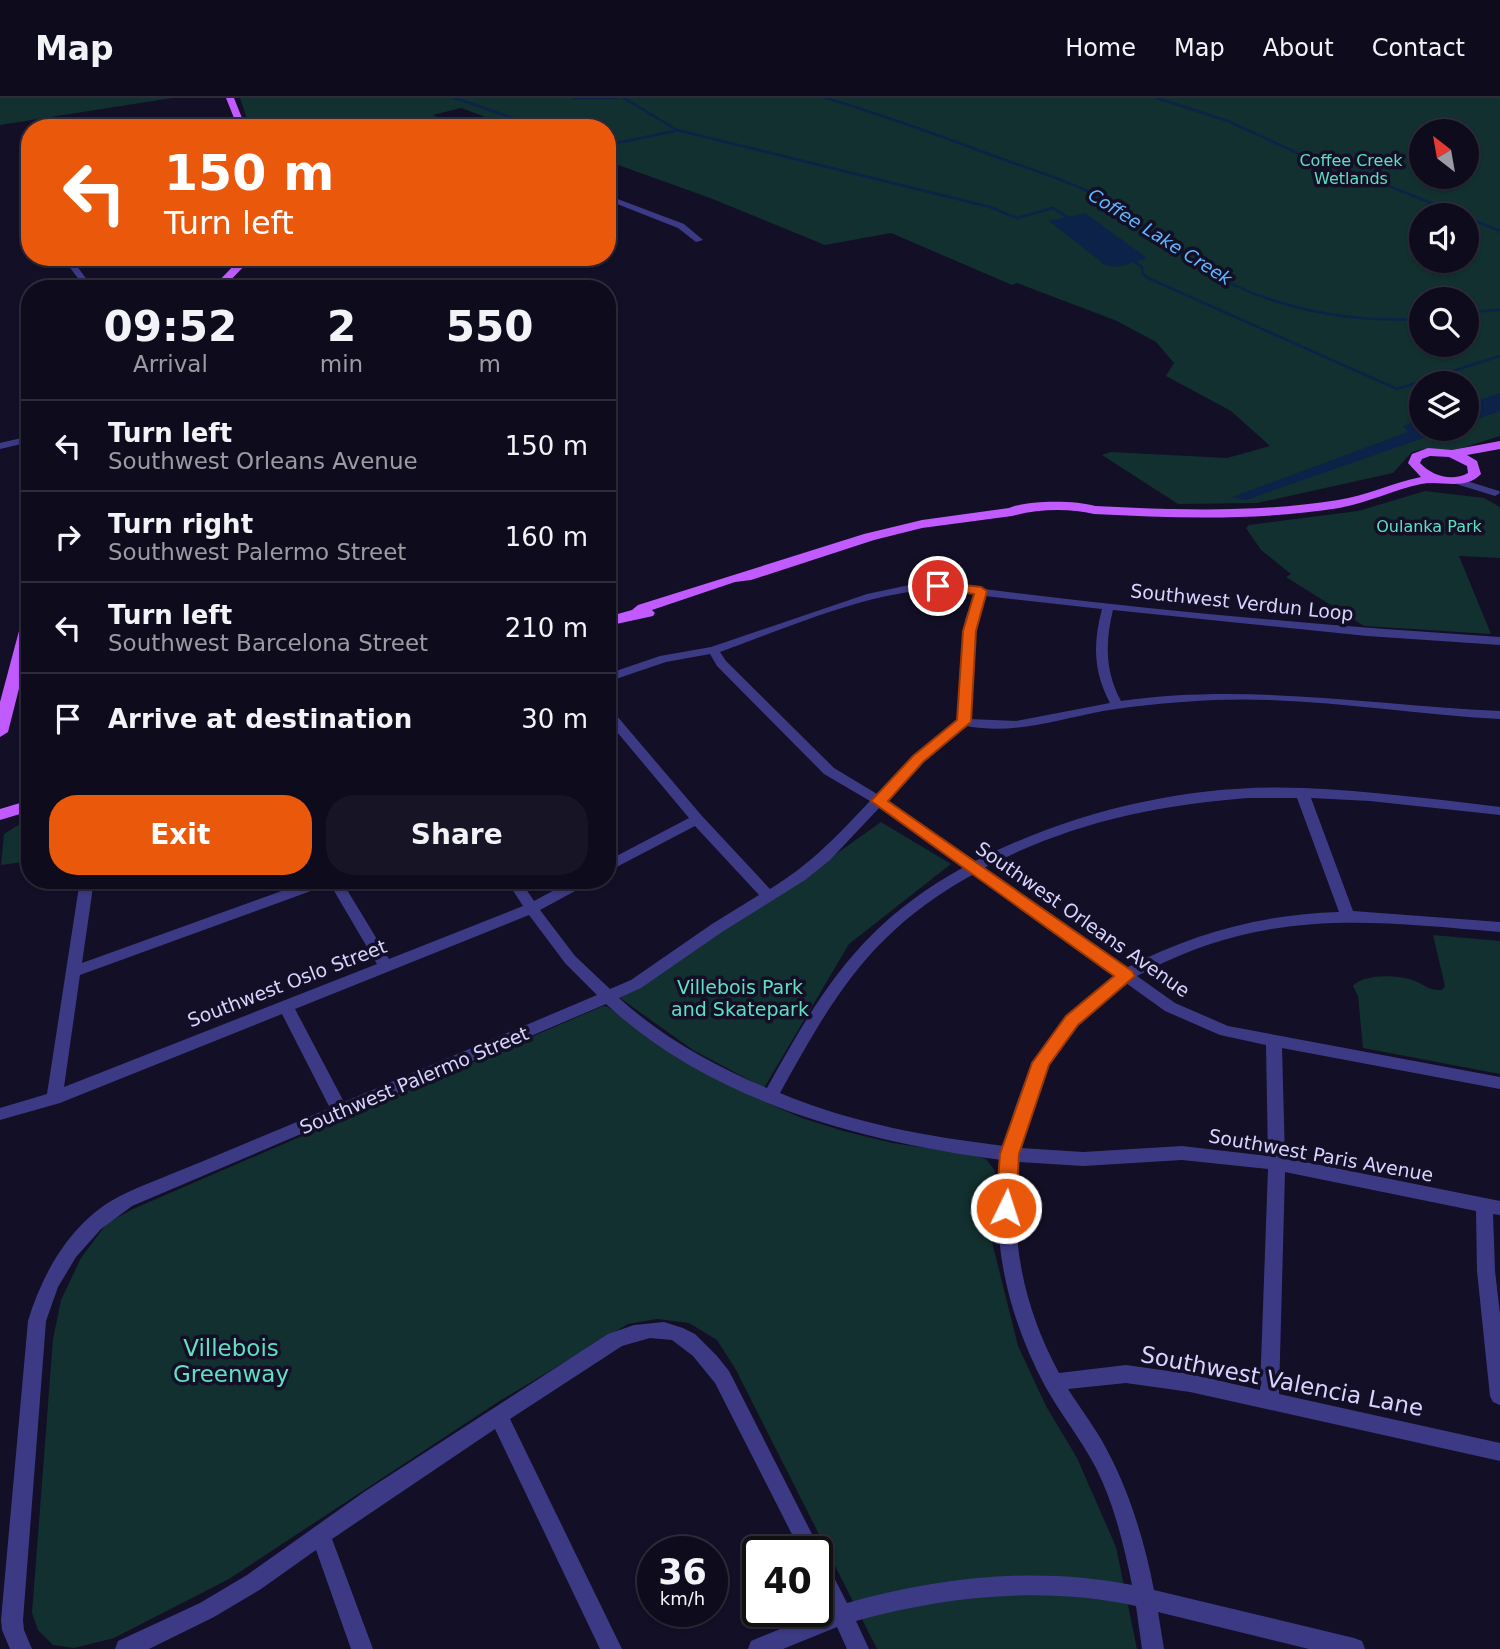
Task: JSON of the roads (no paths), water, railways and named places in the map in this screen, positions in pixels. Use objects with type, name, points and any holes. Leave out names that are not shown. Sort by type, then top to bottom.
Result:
[{"type":"main road","points":[[230,98],[238,119]]},
{"type":"main road","points":[[225,280],[239,266]]},
{"type":"main road","points":[[1416,468],[1414,459],[1423,453],[1452,454],[1494,447]]},
{"type":"main road","points":[[616,619],[647,613],[737,584],[746,577],[895,530],[953,518],[1012,512],[1085,513],[1094,510],[1222,514],[1337,505],[1416,480],[1467,479],[1478,458],[1489,453],[1494,447]]},
{"type":"main road","points":[[1452,454],[1474,469]]},
{"type":"main road","points":[[1416,468],[1437,478]]},
{"type":"main road","points":[[1326,504],[1330,499],[1408,476],[1416,468]]},
{"type":"main road","points":[[0,732],[21,651]]},
{"type":"main road","points":[[0,815],[21,809]]},
{"type":"street","points":[[616,201],[681,226],[699,240]]},
{"type":"street","points":[[0,446],[21,441]]},
{"type":"street","points":[[1474,469],[1498,494]]},
{"type":"street","points":[[1457,481],[1498,494]]},
{"type":"street","name":"Southwest Verdun Loop","points":[[616,675],[673,656],[713,650],[887,591],[938,586],[1108,607],[1367,632],[1500,641]]},
{"type":"street","points":[[981,591],[969,631],[964,722],[997,728],[1016,727],[1117,705],[1171,699],[1265,697],[1500,715]]},
{"type":"street","points":[[1108,607],[1101,633],[1101,670],[1104,682],[1117,705]]},
{"type":"street","name":"Southwest Orleans Avenue","points":[[713,650],[721,663],[819,764],[879,801],[1151,995],[1193,1019],[1225,1031],[1275,1042],[1500,1083]]},
{"type":"street","name":"Southwest Palermo Street","points":[[21,1649],[12,1620],[36,1335],[42,1303],[54,1275],[86,1230],[126,1202],[607,997],[652,975],[695,943],[800,877],[825,857],[918,759],[964,722]]},
{"type":"street","points":[[616,723],[768,896]]},
{"type":"street","points":[[770,1097],[824,1001],[873,942],[911,909],[972,867],[1065,827],[1127,808],[1203,795],[1302,792],[1370,796],[1500,811]]},
{"type":"street","points":[[1302,792],[1348,917]]},
{"type":"street","points":[[616,862],[697,818]]},
{"type":"street","points":[[54,1098],[86,889]]},
{"type":"street","points":[[75,971],[302,889]]},
{"type":"street","points":[[339,889],[386,967]]},
{"type":"street","name":"Southwest Paris Avenue","points":[[519,889],[565,954],[607,997],[641,1025],[695,1062],[742,1086],[819,1115],[884,1134],[1010,1154],[1069,1160],[1201,1154],[1277,1165],[1492,1207]]},
{"type":"street","name":"Southwest Oslo Street","points":[[0,1114],[54,1098],[386,967],[533,908],[568,889]]},
{"type":"street","points":[[1153,1649],[1147,1598],[1106,1468],[1053,1382],[1026,1322],[1016,1285],[1007,1241],[1006,1208],[1010,1154],[1030,1088],[1051,1048],[1072,1021],[1092,1002],[1126,976],[1183,947],[1232,930],[1298,919],[1348,917],[1500,928]]},
{"type":"street","points":[[285,1005],[340,1111]]},
{"type":"street","points":[[1269,1399],[1277,1165],[1275,1042]]},
{"type":"street","points":[[1492,1207],[1486,1271],[1500,1396]]},
{"type":"street","points":[[126,1649],[207,1610],[498,1416],[615,1340],[635,1331],[657,1329],[684,1335],[696,1345],[722,1377],[804,1536]]},
{"type":"street","name":"Southwest Valencia Lane","points":[[1053,1382],[1139,1375],[1269,1399],[1500,1452]]},
{"type":"street","points":[[498,1416],[611,1649]]},
{"type":"street","points":[[321,1535],[362,1649]]},
{"type":"street","points":[[758,1649],[843,1614],[907,1596],[985,1586],[1049,1586],[1147,1598],[1354,1649]]},
{"type":"street","points":[[833,1594],[858,1649]]},
{"type":"water","points":[[1085,213],[1147,258],[1119,267],[1105,265],[1049,221]]},
{"type":"water","points":[[1500,393],[1500,411],[1479,419],[1479,400]]},
{"type":"water","points":[[1409,424],[1409,441],[1415,441],[1246,500],[1232,497],[1408,432],[1403,426]]},
{"type":"waterway","points":[[455,98],[516,119]]},
{"type":"waterway","points":[[574,98],[618,98]]},
{"type":"waterway","points":[[624,98],[677,130],[990,207],[1017,218],[1053,208],[1071,219]]},
{"type":"waterway","name":"Coffee Lake Creek","points":[[826,98],[915,127],[1085,190],[1123,210],[1197,265],[1249,292],[1277,302],[1334,315],[1409,319]]},
{"type":"waterway","points":[[1157,98],[1228,121],[1308,158],[1349,170],[1431,203]]},
{"type":"waterway","points":[[616,143],[675,131]]},
{"type":"waterway","points":[[1479,222],[1500,231]]},
{"type":"waterway","points":[[1131,259],[1142,267],[1143,274],[1148,278],[1397,389],[1500,356]]},
{"type":"waterway","name":"Coffee Lake Creek","points":[[1479,311],[1500,310]]},
{"type":"park label","name":"Coffee Creek Wetlands","points":[[1351,169]]},
{"type":"park label","name":"Oulanka Park","points":[[1429,526]]},
{"type":"park label","name":"Villebois Park and Skatepark","points":[[740,998]]},
{"type":"park label","name":"Villebois Greenway","points":[[231,1361]]}]
